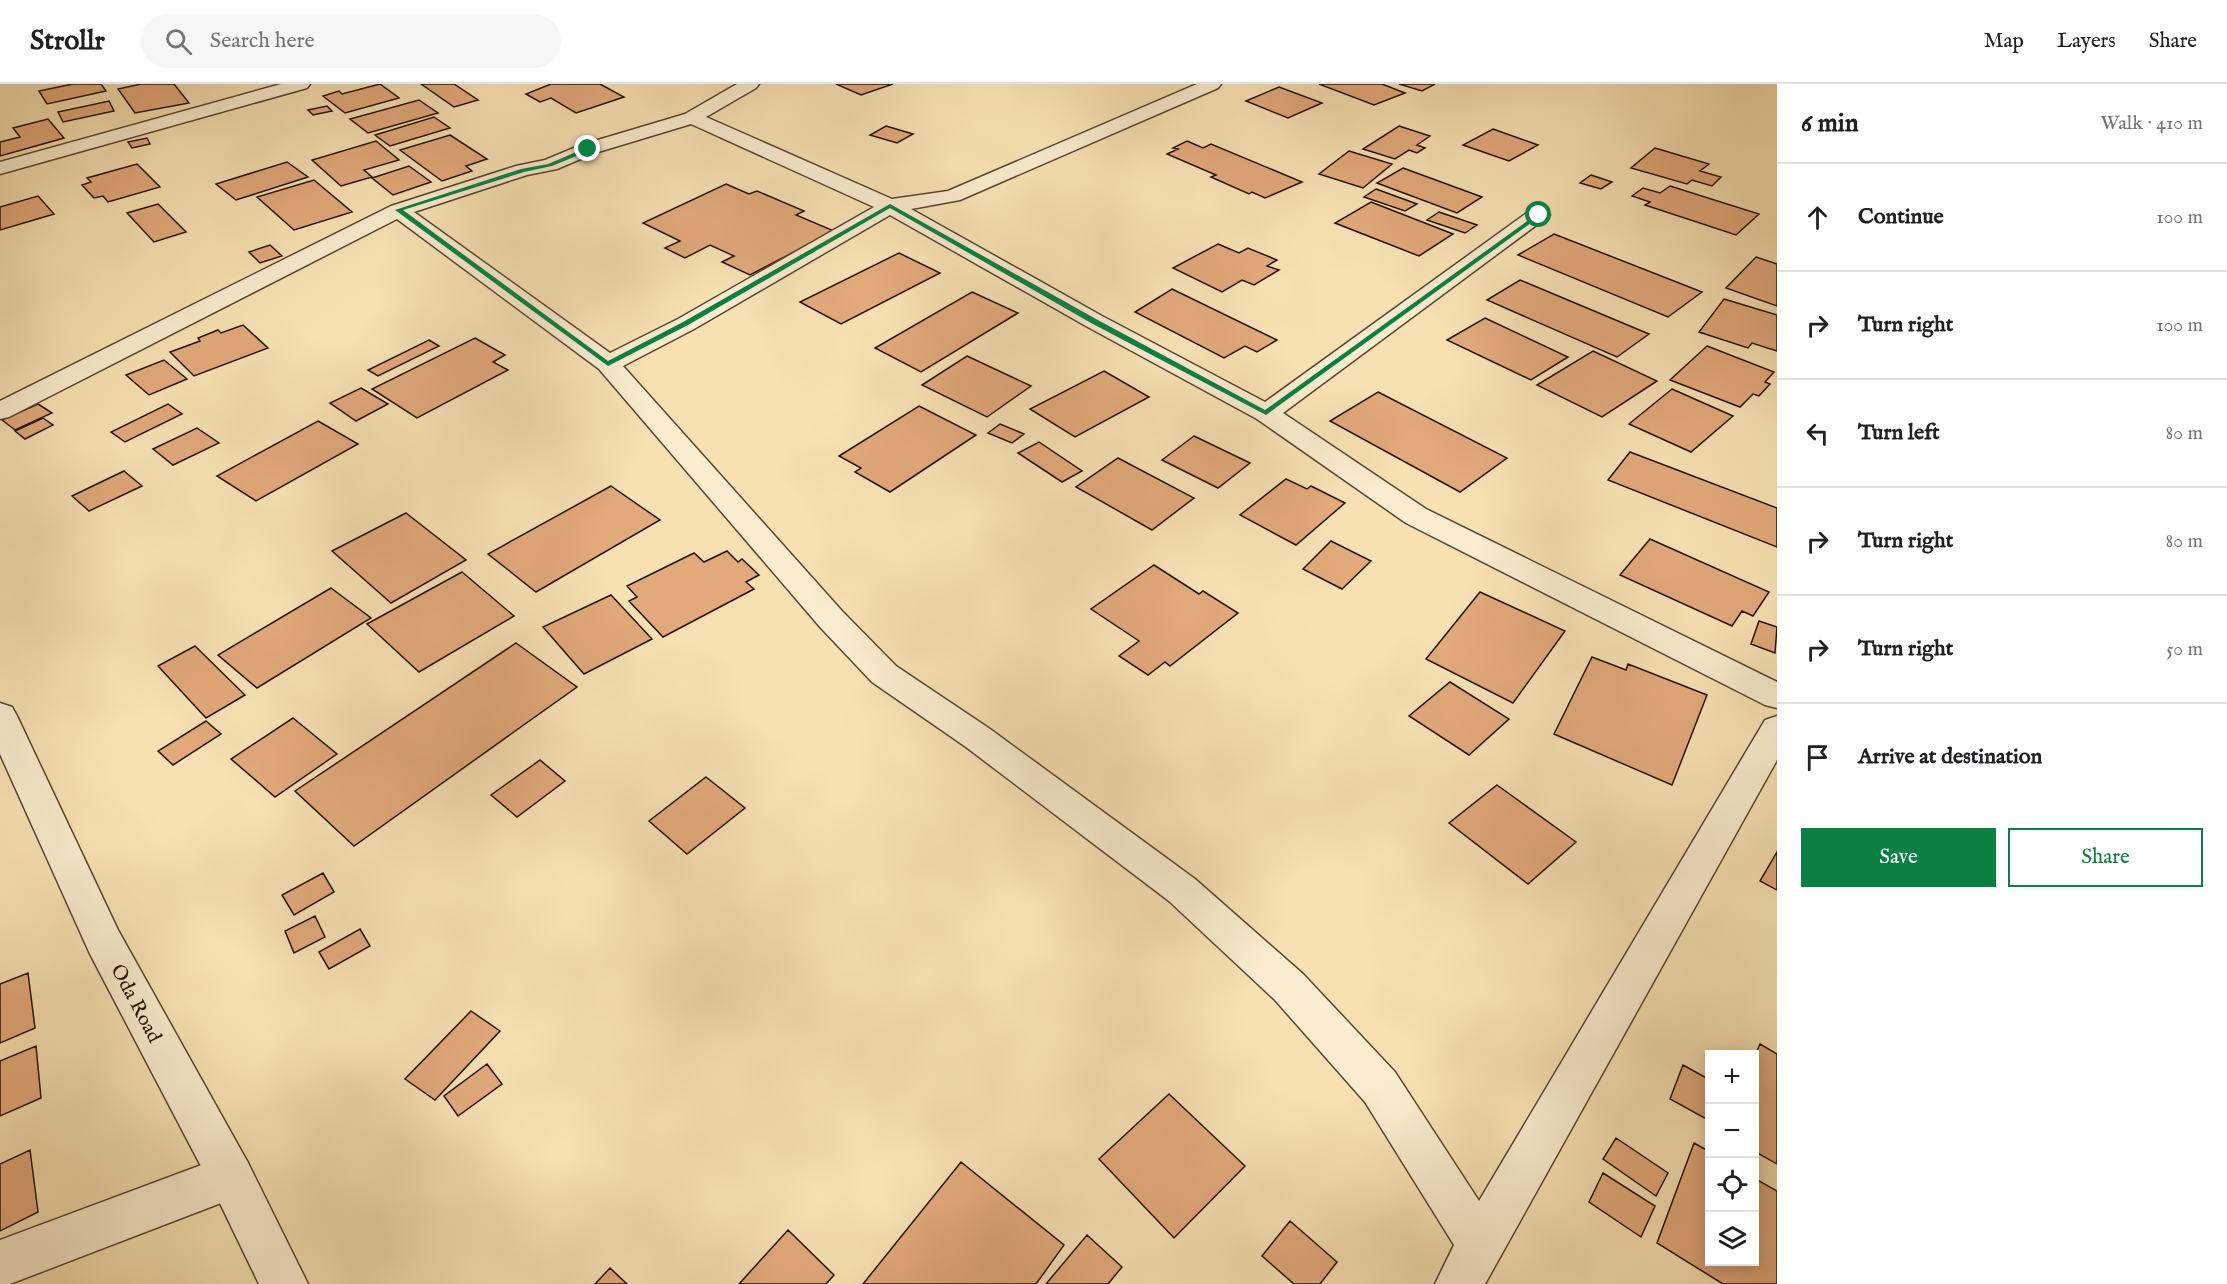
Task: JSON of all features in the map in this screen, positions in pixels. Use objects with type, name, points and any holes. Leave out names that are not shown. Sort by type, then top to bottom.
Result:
[{"type":"street","points":[[0,168],[300,84]]},
{"type":"street","points":[[0,411],[398,210],[523,170],[550,165],[588,149],[692,118],[750,84]]},
{"type":"street","points":[[608,364],[686,324],[890,206],[952,196],[1212,84]]},
{"type":"street","points":[[692,118],[890,206],[1094,321],[1266,413],[1416,516],[1777,696]]},
{"type":"street","points":[[398,210],[608,364],[831,620],[884,674],[978,738],[1182,890],[1289,987],[1380,1086],[1480,1244]]},
{"type":"street","points":[[1266,413],[1539,215]]},
{"type":"street","name":"Oda Road","points":[[0,716],[104,942],[231,1177],[284,1284]]},
{"type":"street","points":[[1459,1284],[1777,729]]},
{"type":"street","points":[[0,1264],[231,1177]]},
{"type":"building","points":[[73,84],[101,84],[106,91],[47,104],[39,91]]},
{"type":"building","points":[[141,84],[174,84],[189,103],[135,113],[118,89]]},
{"type":"building","points":[[380,84],[399,98],[345,113],[323,96],[339,91],[342,94]]},
{"type":"building","points":[[421,84],[454,84],[478,100],[454,107]]},
{"type":"building","points":[[551,84],[600,84],[624,97],[576,113],[551,98],[540,102],[526,94]]},
{"type":"building","points":[[836,84],[893,84],[861,95]]},
{"type":"building","points":[[1319,84],[1382,84],[1405,93],[1374,105]]},
{"type":"building","points":[[1399,84],[1435,84],[1422,91]]},
{"type":"building","points":[[1279,87],[1322,103],[1288,118],[1246,101]]},
{"type":"building","points":[[419,100],[438,113],[368,133],[350,119]]},
{"type":"building","points":[[109,101],[114,111],[63,122],[58,112]]},
{"type":"building","points":[[327,106],[332,111],[313,115],[308,110]]},
{"type":"building","points":[[434,117],[450,128],[390,146],[375,135]]},
{"type":"building","points":[[48,119],[64,138],[0,156],[0,142],[20,137],[13,128]]},
{"type":"building","points":[[886,126],[913,134],[897,143],[870,135]]},
{"type":"building","points":[[1399,126],[1430,136],[1417,145],[1425,148],[1417,153],[1409,150],[1395,159],[1363,149]]},
{"type":"building","points":[[1493,129],[1538,145],[1509,161],[1463,145]]},
{"type":"building","points":[[450,135],[487,159],[466,166],[472,171],[442,181],[400,150]]},
{"type":"building","points":[[147,138],[150,144],[132,148],[128,142]]},
{"type":"building","points":[[376,141],[399,160],[364,170],[372,177],[341,186],[312,160]]},
{"type":"building","points":[[1187,141],[1203,148],[1211,144],[1302,182],[1265,198],[1252,192],[1249,194],[1211,177],[1216,175],[1167,154],[1178,149],[1173,148]]},
{"type":"building","points":[[1655,148],[1709,164],[1700,171],[1721,177],[1712,186],[1692,180],[1687,184],[1631,168]]},
{"type":"building","points":[[1349,151],[1392,164],[1363,188],[1319,174]]},
{"type":"building","points":[[287,162],[308,177],[236,200],[216,184]]},
{"type":"building","points":[[137,164],[160,187],[108,202],[103,196],[94,198],[82,185],[91,182],[87,178]]},
{"type":"building","points":[[409,166],[431,182],[393,195],[372,178]]},
{"type":"building","points":[[1403,168],[1482,197],[1457,213],[1377,183]]},
{"type":"building","points":[[1591,175],[1612,182],[1601,189],[1580,183]]},
{"type":"building","points":[[314,180],[352,212],[294,230],[257,197]]},
{"type":"building","points":[[726,184],[749,194],[757,191],[804,211],[796,215],[834,231],[750,275],[722,262],[734,256],[710,245],[685,258],[665,248],[680,241],[643,223]]},
{"type":"building","points":[[1670,186],[1759,214],[1736,235],[1645,205],[1650,202],[1632,196],[1643,188],[1660,193]]},
{"type":"building","points":[[1376,189],[1417,204],[1405,211],[1364,197]]},
{"type":"building","points":[[38,196],[54,214],[0,230],[0,207]]},
{"type":"building","points":[[1371,202],[1453,234],[1419,256],[1335,223]]},
{"type":"building","points":[[158,204],[186,232],[154,242],[127,213]]},
{"type":"building","points":[[1439,212],[1477,225],[1465,233],[1427,220]]},
{"type":"building","points":[[1554,234],[1702,292],[1668,317],[1518,255]]},
{"type":"building","points":[[1218,244],[1239,253],[1248,248],[1277,260],[1267,266],[1279,270],[1254,285],[1242,280],[1222,292],[1173,268]]},
{"type":"building","points":[[270,245],[282,256],[260,263],[249,252]]},
{"type":"building","points":[[899,253],[940,273],[841,324],[800,302]]},
{"type":"building","points":[[1756,257],[1777,264],[1777,306],[1726,288]]},
{"type":"building","points":[[1520,280],[1649,334],[1617,357],[1487,300]]},
{"type":"building","points":[[1172,289],[1277,340],[1257,352],[1245,346],[1224,358],[1135,312]]},
{"type":"building","points":[[972,292],[1018,313],[921,372],[875,348]]},
{"type":"building","points":[[1724,299],[1777,315],[1777,351],[1752,343],[1748,348],[1699,332]]},
{"type":"building","points":[[1485,318],[1568,357],[1531,380],[1447,340]]},
{"type":"building","points":[[243,325],[268,348],[194,376],[170,352],[200,341],[198,338],[218,330],[221,333]]},
{"type":"building","points":[[475,338],[505,355],[493,362],[508,370],[417,418],[372,389]]},
{"type":"building","points":[[429,340],[439,346],[378,376],[368,370]]},
{"type":"building","points":[[1707,346],[1774,372],[1765,382],[1770,384],[1759,396],[1753,394],[1740,407],[1670,380]]},
{"type":"building","points":[[1593,351],[1657,381],[1602,417],[1537,385]]},
{"type":"building","points":[[967,356],[1031,386],[987,417],[922,385]]},
{"type":"building","points":[[164,360],[187,379],[149,395],[126,375]]},
{"type":"building","points":[[1104,371],[1149,397],[1075,437],[1030,409]]},
{"type":"building","points":[[361,388],[388,404],[356,421],[330,403]]},
{"type":"building","points":[[1672,389],[1733,416],[1691,452],[1629,424]]},
{"type":"building","points":[[1378,392],[1507,458],[1460,492],[1330,421]]},
{"type":"building","points":[[38,404],[52,413],[15,430],[2,420]]},
{"type":"building","points":[[168,404],[182,414],[125,442],[111,432]]},
{"type":"building","points":[[919,406],[976,435],[890,492],[855,472],[861,468],[839,456]]},
{"type":"building","points":[[43,418],[53,425],[25,439],[15,431]]},
{"type":"building","points":[[318,421],[358,444],[256,501],[217,476]]},
{"type":"building","points":[[1000,424],[1024,434],[1012,443],[988,433]]},
{"type":"building","points":[[197,428],[219,443],[173,465],[153,449]]},
{"type":"building","points":[[1194,436],[1250,463],[1218,488],[1162,460]]},
{"type":"building","points":[[1039,442],[1082,471],[1062,482],[1018,453]]},
{"type":"building","points":[[1630,452],[1777,508],[1777,547],[1608,480]]},
{"type":"building","points":[[1118,458],[1194,498],[1152,530],[1076,487]]},
{"type":"building","points":[[124,471],[142,486],[89,511],[72,496]]},
{"type":"building","points":[[1286,479],[1307,489],[1311,486],[1345,503],[1296,545],[1240,515]]},
{"type":"building","points":[[611,486],[660,520],[536,592],[488,554]]},
{"type":"building","points":[[406,513],[466,560],[391,603],[332,551]]},
{"type":"building","points":[[1650,539],[1769,592],[1753,616],[1742,611],[1732,626],[1620,575]]},
{"type":"building","points":[[1331,541],[1371,561],[1342,589],[1303,569]]},
{"type":"building","points":[[727,551],[738,562],[742,559],[759,575],[746,582],[754,589],[663,637],[629,601],[637,597],[627,586],[694,553],[704,562]]},
{"type":"building","points":[[1154,565],[1199,594],[1203,591],[1238,613],[1170,666],[1165,662],[1148,675],[1119,656],[1139,641],[1091,609]]},
{"type":"building","points":[[462,572],[514,616],[419,672],[367,624]]},
{"type":"building","points":[[331,588],[371,618],[257,688],[218,655]]},
{"type":"building","points":[[1480,592],[1565,631],[1513,703],[1426,659]]},
{"type":"building","points":[[611,595],[652,639],[584,674],[543,627]]},
{"type":"building","points":[[1759,621],[1777,627],[1775,653],[1751,644]]},
{"type":"building","points":[[516,643],[577,687],[354,846],[295,791]]},
{"type":"building","points":[[195,646],[245,695],[206,718],[158,666]]},
{"type":"building","points":[[1592,657],[1626,670],[1628,664],[1707,695],[1672,785],[1554,734]]},
{"type":"building","points":[[1450,682],[1509,719],[1469,755],[1409,716]]},
{"type":"building","points":[[293,718],[337,754],[275,797],[231,759]]},
{"type":"building","points":[[206,721],[221,734],[173,765],[158,751]]},
{"type":"building","points":[[540,760],[565,781],[517,817],[491,795]]},
{"type":"building","points":[[706,777],[745,808],[687,854],[649,821]]},
{"type":"building","points":[[1497,785],[1576,842],[1528,884],[1449,823]]},
{"type":"building","points":[[1777,852],[1777,890],[1760,881]]},
{"type":"building","points":[[323,873],[334,892],[294,915],[282,895]]},
{"type":"building","points":[[315,916],[325,937],[294,953],[285,931]]},
{"type":"building","points":[[360,929],[370,946],[329,969],[319,952]]},
{"type":"building","points":[[28,973],[35,1028],[0,1043],[0,984]]},
{"type":"building","points":[[471,1011],[500,1031],[435,1100],[405,1079]]},
{"type":"building","points":[[1760,1044],[1777,1054],[1777,1164],[1759,1154],[1757,1050]]},
{"type":"building","points":[[36,1046],[41,1098],[0,1116],[0,1061]]},
{"type":"building","points":[[487,1064],[502,1084],[458,1116],[444,1096]]},
{"type":"building","points":[[1683,1065],[1705,1077],[1705,1118],[1670,1099]]},
{"type":"building","points":[[1169,1094],[1245,1166],[1174,1238],[1099,1159]]},
{"type":"building","points":[[1616,1138],[1668,1173],[1656,1196],[1603,1159]]},
{"type":"building","points":[[1694,1143],[1705,1149],[1705,1266],[1759,1266],[1759,1181],[1777,1191],[1777,1284],[1723,1284],[1657,1243]]},
{"type":"building","points":[[30,1150],[38,1212],[0,1231],[0,1164]]},
{"type":"building","points":[[961,1162],[1064,1245],[1036,1284],[863,1284]]},
{"type":"building","points":[[1603,1173],[1655,1206],[1641,1237],[1589,1202]]},
{"type":"building","points":[[1290,1221],[1337,1262],[1320,1284],[1294,1284],[1262,1256]]},
{"type":"building","points":[[788,1230],[834,1275],[826,1284],[739,1284]]},
{"type":"building","points":[[1087,1235],[1122,1267],[1108,1284],[1046,1284]]},
{"type":"building","points":[[610,1268],[627,1284],[595,1284]]},
{"type":"route","points":[[588,149],[550,165],[523,170],[398,210],[608,364],[686,324],[890,206],[1094,321],[1266,413],[1539,215]]}]
